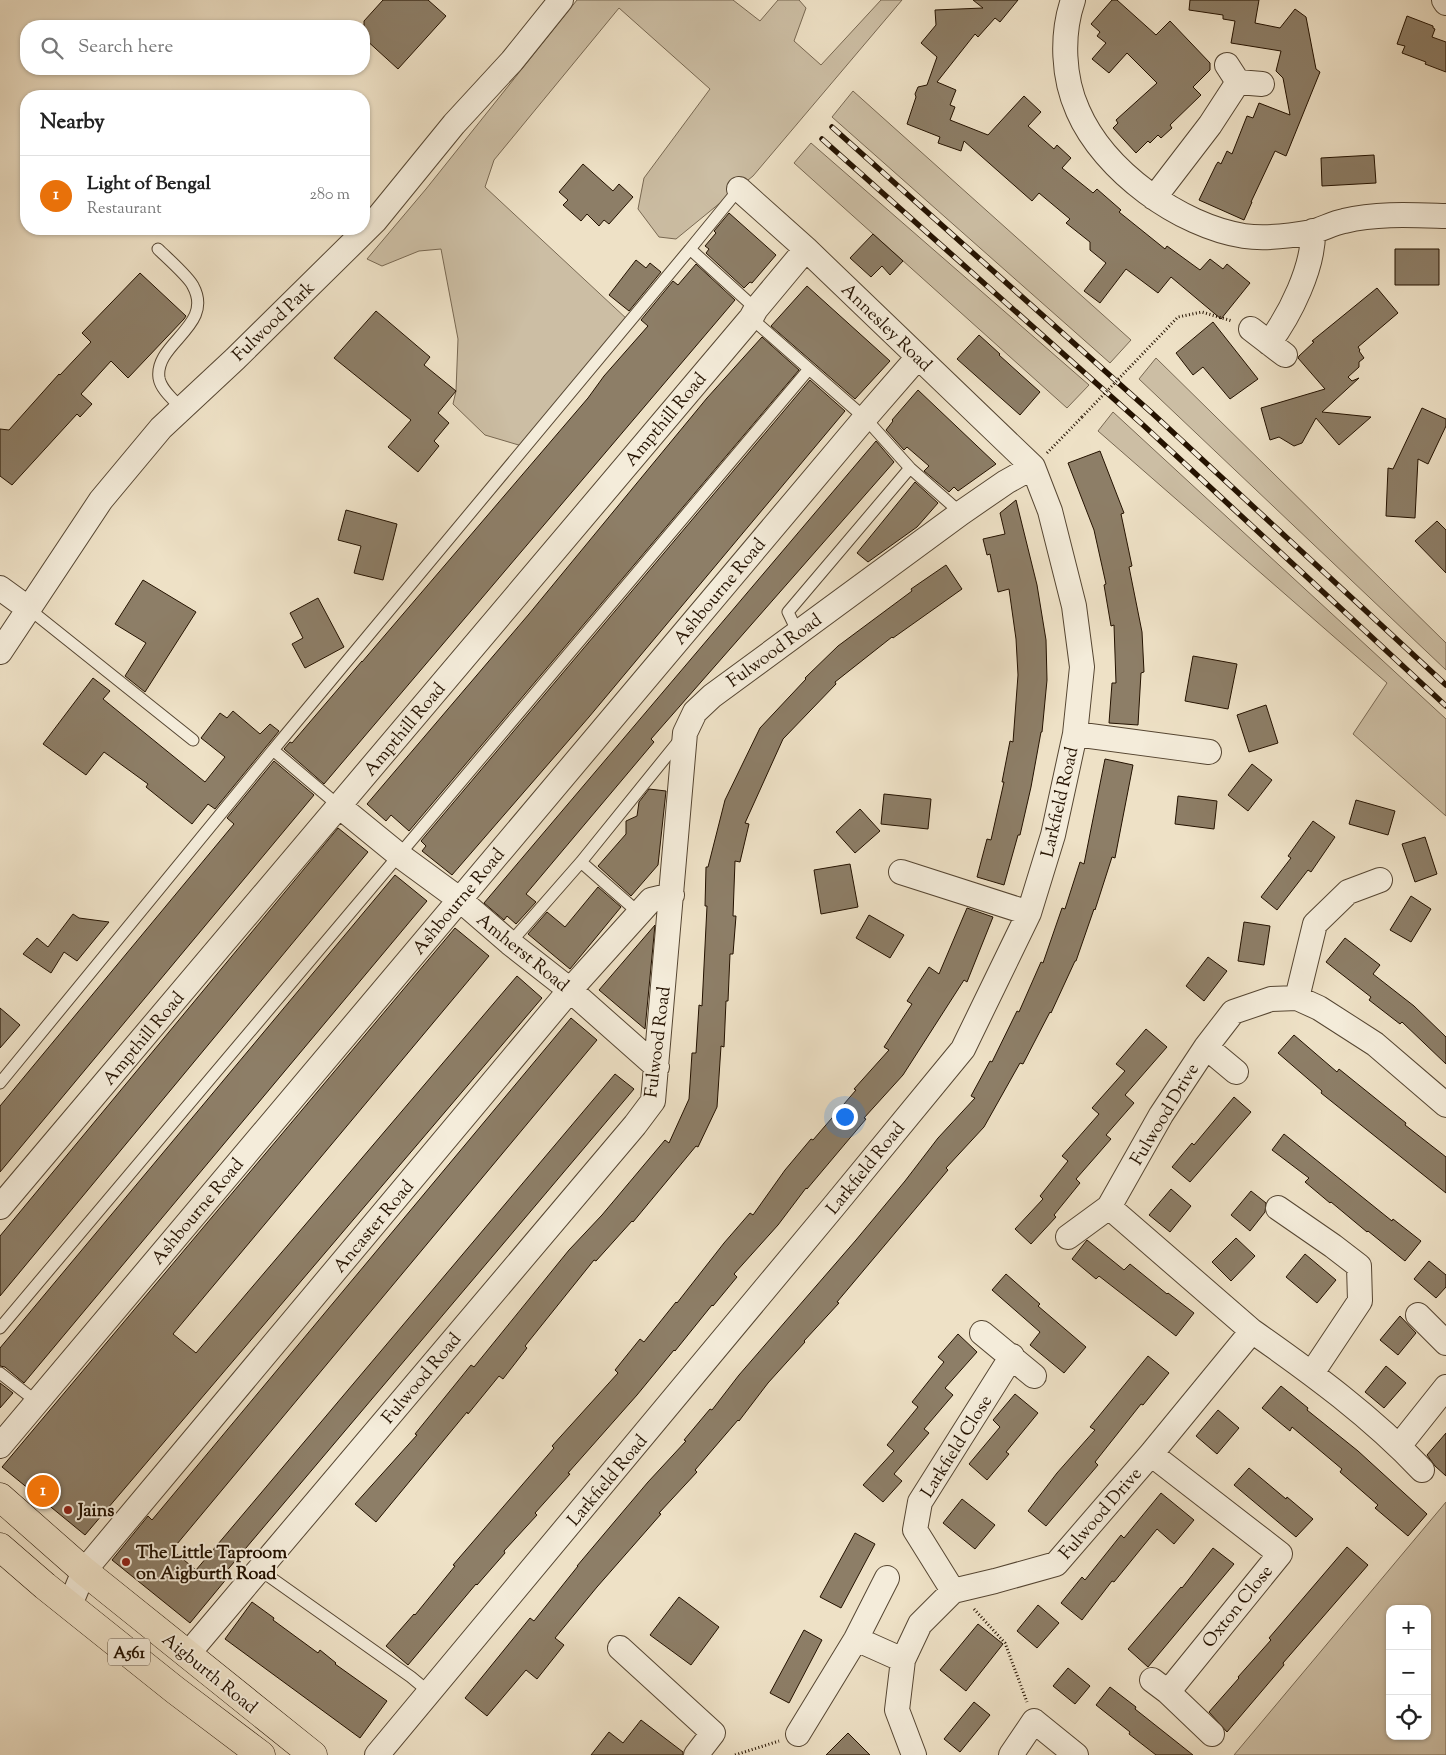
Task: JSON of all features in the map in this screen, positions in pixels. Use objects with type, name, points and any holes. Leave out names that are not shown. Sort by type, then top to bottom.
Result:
[{"type":"highway","name":"Aigburth Road","points":[[0,1498],[84,1571],[313,1755]]},
{"type":"highway","name":"Aigburth Road","points":[[0,1547],[176,1690],[261,1755]]},
{"type":"street","name":"Fulwood Park","points":[[370,225],[454,124],[512,61],[560,0]]},
{"type":"street","points":[[1072,0],[1067,22],[1066,67],[1077,110],[1087,129],[1116,165],[1154,198],[1186,218],[1216,229],[1245,236],[1276,237],[1313,231],[1343,221],[1364,218],[1402,215],[1446,216]]},
{"type":"street","points":[[1154,198],[1210,126],[1232,73],[1262,84]]},
{"type":"street","name":"Annesley Road","points":[[739,189],[806,249],[1033,467]]},
{"type":"street","points":[[1268,342],[1282,326],[1306,274],[1313,242],[1313,231]]},
{"type":"street","name":"Fulwood Park","points":[[0,652],[101,500],[161,428],[360,235]]},
{"type":"street","name":"Ampthill Road","points":[[0,1207],[806,249]]},
{"type":"street","name":"Ashbourne Road","points":[[0,1446],[459,899],[918,357]]},
{"type":"street","name":"Fulwood Road","points":[[187,1655],[654,1101],[685,732],[694,712],[712,696],[961,513],[1006,482],[1033,467]]},
{"type":"street","name":"Larkfield Road","points":[[377,1755],[963,1048],[1029,913],[1053,835],[1075,734],[1082,667],[1074,606],[1050,511],[1033,467]]},
{"type":"street","points":[[0,588],[29,609]]},
{"type":"street","points":[[1075,734],[1209,752]]},
{"type":"street","name":"Amherst Road","points":[[339,806],[399,855],[459,899],[510,943],[570,990],[657,1067]]},
{"type":"street","points":[[901,872],[1029,913]]},
{"type":"street","points":[[1297,998],[1315,924],[1348,892],[1380,880]]},
{"type":"street","name":"Ancaster Road","points":[[84,1571],[570,990],[651,900],[672,895]]},
{"type":"street","name":"Fulwood Drive","points":[[1068,1237],[1109,1207],[1161,1115],[1206,1047],[1233,1012],[1270,999],[1297,998],[1319,1008],[1375,1044],[1446,1104]]},
{"type":"street","name":"Fulwood Drive","points":[[1206,1047],[1236,1072]]},
{"type":"street","points":[[1109,1207],[1252,1331],[1312,1373],[1399,1446],[1422,1470]]},
{"type":"street","points":[[1278,1208],[1359,1266],[1360,1301],[1312,1373]]},
{"type":"street","points":[[1418,1315],[1446,1342]]},
{"type":"street","name":"Fulwood Drive","points":[[953,1591],[1056,1564],[1151,1454],[1252,1331]]},
{"type":"street","points":[[982,1333],[1034,1376]]},
{"type":"street","name":"Larkfield Close","points":[[953,1591],[915,1530],[920,1502],[1012,1356]]},
{"type":"street","points":[[1399,1446],[1446,1387]]},
{"type":"street","name":"Oxton Close","points":[[1151,1454],[1280,1554],[1160,1686],[1212,1734]]},
{"type":"street","points":[[70,1605],[84,1571]]},
{"type":"street","points":[[798,1734],[856,1639],[887,1578]]},
{"type":"street","points":[[914,1755],[898,1710],[903,1660],[920,1624],[953,1591]]},
{"type":"street","points":[[856,1639],[903,1660]]},
{"type":"street","points":[[620,1648],[713,1733],[696,1755]]},
{"type":"street","points":[[1011,1755],[1034,1722],[1076,1755]]},
{"type":"lane","points":[[0,1083],[273,750],[739,189]]},
{"type":"lane","points":[[158,249],[193,285],[198,300],[196,314],[190,326],[168,350],[160,366],[159,379],[164,390],[182,409]]},
{"type":"lane","points":[[690,249],[809,369],[865,418],[910,468],[961,513]]},
{"type":"lane","points":[[0,1328],[809,369]]},
{"type":"lane","points":[[798,633],[788,612],[910,468]]},
{"type":"lane","points":[[29,609],[194,740]]},
{"type":"lane","points":[[510,943],[581,862],[685,732]]},
{"type":"lane","points":[[273,750],[339,806]]},
{"type":"lane","points":[[581,862],[639,913]]},
{"type":"lane","points":[[0,1373],[37,1402]]},
{"type":"lane","points":[[260,1570],[411,1677],[429,1692]]},
{"type":"path","points":[[1033,467],[1178,317],[1202,312],[1232,320],[1268,342]]},
{"type":"path","points":[[953,1591],[965,1600],[1005,1642],[1034,1722]]},
{"type":"path","points":[[735,1755],[798,1734]]},
{"type":"shaded area","points":[[577,0],[733,0],[760,21],[778,0],[799,0],[806,8],[794,41],[821,65],[881,0],[902,0],[753,176],[676,239],[659,237],[638,209],[644,178],[710,89],[619,8],[494,160],[485,187],[628,320],[522,446],[485,435],[453,404],[456,391],[458,339],[441,249],[419,251],[382,266],[367,259],[426,189]]},
{"type":"shaded area","points":[[853,91],[1131,340],[1110,363],[832,117]]},
{"type":"shaded area","points":[[811,143],[1089,385],[1067,408],[794,163]]},
{"type":"shaded area","points":[[1156,358],[1446,643],[1446,670],[1139,379]]},
{"type":"shaded area","points":[[1113,412],[1446,719],[1446,816],[1353,734],[1387,683],[1098,431]]},
{"type":"shaded area","points":[[1446,1502],[1446,1755],[1234,1755]]},
{"type":"building","points":[[383,0],[428,0],[446,16],[398,69],[370,43],[370,20],[365,20]]},
{"type":"building","points":[[973,0],[1018,0],[1000,22],[995,18],[978,37],[975,34],[937,82],[956,90],[950,105],[955,107],[950,120],[988,135],[1024,96],[1041,112],[1028,126],[1054,149],[1057,145],[1071,158],[1062,168],[1093,193],[1097,189],[1121,210],[1119,212],[1165,249],[1167,246],[1200,270],[1210,259],[1223,269],[1227,264],[1250,283],[1221,319],[1171,277],[1158,293],[1126,269],[1100,303],[1084,291],[1106,263],[1090,250],[1090,242],[1066,223],[1070,219],[1039,193],[1032,201],[964,141],[961,151],[938,143],[940,137],[907,124],[918,87],[927,85],[937,57],[921,43],[936,25],[935,10],[983,8]]},
{"type":"building","points":[[1112,0],[1117,0],[1156,35],[1170,21],[1210,63],[1210,70],[1193,87],[1201,95],[1170,125],[1172,128],[1161,138],[1158,135],[1150,143],[1148,141],[1136,153],[1113,128],[1118,123],[1116,120],[1157,83],[1127,53],[1109,73],[1092,59],[1106,43],[1097,36],[1100,32],[1091,24]]},
{"type":"building","points":[[1190,0],[1259,0],[1255,23],[1280,28],[1295,9],[1306,17],[1316,69],[1320,72],[1286,156],[1275,151],[1244,220],[1199,200],[1216,165],[1218,162],[1221,164],[1227,151],[1232,154],[1247,116],[1253,118],[1259,103],[1290,115],[1283,78],[1276,71],[1281,51],[1231,43],[1235,21],[1223,19],[1223,15],[1189,10]]},
{"type":"building","points":[[1407,16],[1433,26],[1435,29],[1432,37],[1446,42],[1446,72],[1402,53],[1405,46],[1397,44]]},
{"type":"building","points":[[1374,155],[1376,183],[1322,186],[1321,158]]},
{"type":"building","points":[[583,164],[613,191],[619,184],[633,197],[609,224],[604,220],[599,226],[587,214],[581,221],[563,205],[568,200],[559,192]]},
{"type":"building","points":[[729,213],[776,255],[752,283],[750,282],[744,288],[706,253],[709,249],[705,246],[716,233],[714,231]]},
{"type":"building","points":[[873,234],[903,261],[890,275],[882,266],[871,277],[850,258]]},
{"type":"building","points":[[1395,249],[1439,249],[1439,285],[1395,285]]},
{"type":"building","points":[[636,260],[646,268],[650,263],[661,272],[629,311],[609,295]]},
{"type":"building","points":[[696,264],[735,300],[324,784],[284,749],[290,742],[292,743],[362,662],[648,326],[641,320],[673,281],[678,285]]},
{"type":"building","points":[[140,273],[186,316],[128,378],[111,361],[81,394],[92,404],[80,417],[77,414],[12,485],[0,476],[0,429],[9,430],[59,374],[91,342],[82,333]]},
{"type":"building","points":[[807,286],[890,361],[855,399],[771,326]]},
{"type":"building","points":[[1377,288],[1398,313],[1358,347],[1364,358],[1359,362],[1359,367],[1348,377],[1352,381],[1359,378],[1322,412],[1371,417],[1339,445],[1316,418],[1302,443],[1294,446],[1279,437],[1270,440],[1261,408],[1325,389],[1298,358],[1299,356],[1314,342],[1312,341]]},
{"type":"building","points":[[376,311],[430,357],[424,365],[456,391],[438,413],[449,423],[434,441],[439,446],[418,472],[388,447],[411,420],[334,358]]},
{"type":"building","points":[[1213,322],[1258,379],[1230,399],[1203,367],[1193,375],[1176,353]]},
{"type":"building","points":[[979,335],[1040,392],[1020,415],[957,359]]},
{"type":"building","points":[[762,337],[799,370],[409,831],[391,815],[386,821],[367,804],[529,614],[707,398]]},
{"type":"building","points":[[810,380],[845,411],[589,717],[452,875],[422,851],[426,846],[421,841]]},
{"type":"building","points":[[918,390],[996,464],[958,491],[954,487],[949,492],[924,471],[929,466],[907,447],[904,450],[886,430],[892,420]]},
{"type":"building","points":[[1422,408],[1446,419],[1446,426],[1428,464],[1418,459],[1415,518],[1386,516],[1388,468],[1393,469]]},
{"type":"building","points":[[876,441],[894,462],[651,739],[654,742],[526,894],[536,902],[516,924],[507,916],[504,920],[484,903]]},
{"type":"building","points":[[1100,451],[1124,513],[1121,514],[1132,566],[1129,567],[1142,632],[1144,672],[1141,673],[1138,725],[1109,723],[1112,683],[1116,683],[1114,625],[1111,626],[1104,585],[1106,584],[1094,530],[1068,463]]},
{"type":"building","points":[[915,482],[938,503],[917,527],[868,562],[857,553]]},
{"type":"building","points":[[1016,500],[1037,585],[1046,640],[1047,680],[1042,732],[1031,787],[1020,835],[1018,835],[1004,885],[977,877],[987,839],[991,840],[1004,782],[1002,782],[1010,741],[1013,742],[1018,675],[1016,639],[1009,589],[998,592],[990,554],[987,555],[983,539],[1005,534],[1000,513]]},
{"type":"building","points":[[346,510],[397,524],[383,580],[354,573],[361,546],[338,540]]},
{"type":"building","points":[[1437,521],[1446,530],[1446,573],[1415,541]]},
{"type":"building","points":[[946,565],[962,589],[892,637],[835,682],[836,684],[783,739],[745,823],[749,824],[740,862],[735,861],[733,916],[736,916],[733,954],[730,954],[728,1001],[726,1001],[724,1047],[721,1046],[717,1107],[698,1147],[696,1146],[633,1222],[596,1261],[594,1260],[525,1346],[527,1348],[503,1379],[499,1376],[468,1414],[467,1412],[376,1522],[355,1504],[417,1435],[415,1434],[471,1365],[474,1367],[569,1250],[602,1215],[665,1140],[669,1143],[689,1099],[692,1053],[696,1053],[699,1005],[702,1006],[707,906],[705,906],[706,867],[708,867],[725,800],[760,728],[805,678],[838,646],[912,591],[911,589]]},
{"type":"building","points":[[143,580],[196,612],[145,692],[125,676],[146,643],[115,624]]},
{"type":"building","points":[[318,598],[344,647],[305,668],[292,644],[303,638],[290,613]]},
{"type":"building","points":[[1193,656],[1237,664],[1228,709],[1185,701]]},
{"type":"building","points":[[93,678],[110,691],[103,699],[205,782],[225,757],[201,738],[220,713],[227,718],[233,711],[260,734],[270,724],[279,731],[215,809],[208,804],[192,824],[146,787],[148,784],[104,752],[86,775],[43,744]]},
{"type":"building","points":[[1266,705],[1278,743],[1249,752],[1237,715]]},
{"type":"building","points":[[1105,759],[1133,765],[1115,858],[1112,857],[1076,961],[1051,1013],[1023,1064],[1020,1063],[984,1127],[946,1168],[948,1170],[837,1302],[839,1303],[768,1383],[739,1421],[695,1470],[697,1472],[659,1513],[661,1514],[555,1638],[564,1645],[537,1679],[526,1670],[487,1716],[465,1698],[530,1618],[534,1621],[577,1566],[648,1482],[686,1441],[684,1440],[710,1409],[712,1410],[739,1375],[856,1240],[938,1138],[975,1098],[971,1096],[990,1061],[992,1062],[1017,1011],[1019,1012],[1041,962],[1043,963],[1062,908],[1065,909],[1080,862],[1084,864]]},
{"type":"building","points":[[274,761],[314,795],[0,1172],[0,1106],[234,824],[227,818]]},
{"type":"building","points":[[1252,764],[1272,780],[1248,811],[1228,795]]},
{"type":"building","points":[[649,789],[666,791],[658,865],[631,896],[598,866],[626,834],[626,821],[637,816],[639,802]]},
{"type":"building","points":[[884,794],[931,799],[928,829],[881,824]]},
{"type":"building","points":[[1178,796],[1217,801],[1214,829],[1175,824]]},
{"type":"building","points":[[1356,800],[1395,811],[1388,835],[1349,824]]},
{"type":"building","points":[[860,809],[880,831],[855,853],[836,832]]},
{"type":"building","points":[[1313,821],[1335,837],[1311,872],[1308,870],[1277,910],[1261,897],[1291,858],[1288,856]]},
{"type":"building","points":[[338,828],[368,852],[0,1296],[0,1236]]},
{"type":"building","points":[[1425,837],[1437,874],[1415,882],[1402,844]]},
{"type":"building","points":[[850,864],[858,907],[821,914],[814,870]]},
{"type":"building","points":[[395,875],[427,901],[24,1383],[5,1367],[0,1366],[0,1348]]},
{"type":"building","points":[[598,887],[621,907],[570,969],[528,934],[547,912],[565,927]]},
{"type":"building","points":[[1411,896],[1431,909],[1411,942],[1390,930]]},
{"type":"building","points":[[967,908],[993,917],[967,982],[964,980],[903,1075],[864,1118],[866,1119],[806,1188],[778,1225],[734,1274],[737,1277],[713,1306],[568,1473],[570,1474],[535,1513],[537,1515],[504,1551],[505,1553],[476,1584],[408,1665],[386,1646],[415,1615],[455,1566],[453,1565],[554,1448],[552,1446],[618,1373],[615,1370],[640,1339],[644,1342],[724,1243],[750,1213],[753,1215],[785,1170],[811,1139],[813,1140],[856,1090],[854,1089],[889,1050],[884,1047],[912,1004],[907,1001],[929,967],[939,974]]},
{"type":"building","points":[[73,914],[79,918],[109,922],[77,961],[64,952],[51,973],[23,954],[37,938],[48,947]]},
{"type":"building","points":[[869,915],[904,935],[890,958],[856,938]]},
{"type":"building","points":[[1244,922],[1270,926],[1264,965],[1238,961]]},
{"type":"building","points":[[655,925],[646,1019],[645,1029],[599,990]]},
{"type":"building","points":[[455,928],[489,956],[173,1334],[196,1353],[517,976],[542,998],[85,1535],[2,1467]]},
{"type":"building","points":[[1345,938],[1380,965],[1373,974],[1414,1006],[1446,1037],[1446,1064],[1402,1022],[1400,1024],[1369,1000],[1371,997],[1326,962]]},
{"type":"building","points":[[1208,957],[1227,971],[1204,1001],[1186,986]]},
{"type":"building","points":[[0,1008],[20,1025],[0,1048]]},
{"type":"building","points":[[571,1018],[597,1040],[172,1550],[196,1570],[615,1074],[634,1089],[224,1574],[228,1577],[190,1623],[112,1560],[148,1516],[152,1520]]},
{"type":"building","points":[[1146,1029],[1167,1047],[1125,1095],[1134,1103],[1106,1135],[1111,1139],[1076,1179],[1080,1183],[1054,1215],[1056,1217],[1031,1244],[1015,1229],[1043,1199],[1040,1196],[1068,1161],[1062,1156],[1099,1114],[1092,1108],[1125,1071],[1116,1064]]},
{"type":"building","points":[[1294,1035],[1337,1072],[1339,1069],[1446,1157],[1446,1193],[1321,1093],[1322,1091],[1278,1053]]},
{"type":"building","points":[[1234,1097],[1251,1112],[1190,1182],[1172,1167],[1192,1143],[1194,1145]]},
{"type":"building","points":[[1284,1134],[1392,1221],[1393,1219],[1421,1241],[1405,1261],[1330,1203],[1305,1182],[1309,1178],[1272,1150]]},
{"type":"building","points":[[1171,1189],[1191,1206],[1170,1232],[1149,1215]]},
{"type":"building","points":[[1251,1191],[1266,1203],[1265,1212],[1250,1231],[1231,1215]]},
{"type":"building","points":[[1236,1238],[1255,1256],[1231,1281],[1212,1262]]},
{"type":"building","points":[[1087,1240],[1124,1270],[1130,1264],[1194,1313],[1176,1336],[1099,1276],[1096,1279],[1072,1259]]},
{"type":"building","points":[[1305,1254],[1336,1280],[1317,1303],[1286,1277]]},
{"type":"building","points":[[1429,1261],[1446,1275],[1446,1287],[1436,1298],[1414,1279]]},
{"type":"building","points":[[1006,1274],[1040,1304],[1038,1306],[1086,1347],[1064,1373],[1030,1345],[1040,1332],[992,1290]]},
{"type":"building","points":[[1400,1316],[1416,1333],[1398,1355],[1380,1340]]},
{"type":"building","points":[[958,1334],[977,1352],[945,1388],[953,1395],[924,1429],[929,1433],[894,1474],[902,1481],[883,1502],[863,1485],[894,1451],[887,1445],[918,1407],[912,1402],[944,1362],[938,1357]]},
{"type":"building","points":[[1148,1356],[1169,1373],[1143,1405],[1141,1404],[1095,1462],[1098,1465],[1046,1526],[1028,1511],[1057,1473],[1095,1430],[1090,1427]]},
{"type":"building","points":[[1386,1366],[1406,1383],[1384,1408],[1365,1392]]},
{"type":"building","points":[[0,1383],[13,1393],[0,1408]]},
{"type":"building","points":[[1281,1386],[1308,1408],[1307,1410],[1358,1451],[1427,1514],[1408,1536],[1375,1508],[1378,1505],[1340,1472],[1342,1469],[1292,1427],[1290,1431],[1262,1408]]},
{"type":"building","points":[[1015,1394],[1038,1413],[1006,1452],[1009,1454],[987,1480],[969,1464],[1000,1427],[993,1420]]},
{"type":"building","points":[[1218,1410],[1239,1428],[1217,1454],[1196,1436]]},
{"type":"building","points":[[1446,1433],[1446,1476],[1427,1455]]},
{"type":"building","points":[[1249,1468],[1313,1519],[1296,1537],[1234,1485]]},
{"type":"building","points":[[1161,1493],[1194,1520],[1174,1544],[1157,1529],[1114,1582],[1112,1581],[1082,1620],[1061,1603],[1082,1577],[1085,1580],[1121,1535],[1124,1538]]},
{"type":"building","points":[[962,1499],[995,1525],[975,1549],[943,1523]]},
{"type":"building","points":[[855,1533],[875,1544],[841,1608],[820,1597]]},
{"type":"building","points":[[1347,1547],[1368,1565],[1283,1663],[1284,1665],[1227,1732],[1209,1712]]},
{"type":"building","points":[[1213,1548],[1234,1564],[1148,1667],[1128,1649],[1182,1588]]},
{"type":"building","points":[[679,1597],[719,1627],[691,1665],[650,1635]]},
{"type":"building","points":[[252,1602],[318,1653],[320,1650],[335,1664],[387,1701],[360,1738],[225,1639]]},
{"type":"building","points":[[1038,1605],[1059,1623],[1037,1648],[1017,1631]]},
{"type":"building","points":[[978,1624],[1003,1644],[966,1691],[940,1670]]},
{"type":"building","points":[[804,1630],[822,1640],[789,1703],[770,1693]]},
{"type":"building","points":[[1068,1668],[1090,1686],[1075,1704],[1053,1686]]},
{"type":"building","points":[[1110,1687],[1193,1755],[1156,1755],[1129,1734],[1130,1732],[1096,1705]]},
{"type":"building","points":[[974,1702],[990,1715],[960,1752],[944,1739]]},
{"type":"building","points":[[641,1720],[683,1752],[683,1755],[591,1755],[609,1732],[623,1743]]},
{"type":"building","points":[[848,1733],[870,1755],[826,1755]]},
{"type":"railway","points":[[832,127],[1152,413],[1446,685]]},
{"type":"railway","points":[[822,139],[1142,424],[1446,706]]},
{"type":"place","name":"Light of Bengal","points":[[43,1491]]},
{"type":"place","name":"Jains","points":[[68,1510]]},
{"type":"place","name":"The Little Taproom on Aigburth Road","points":[[126,1562]]}]
